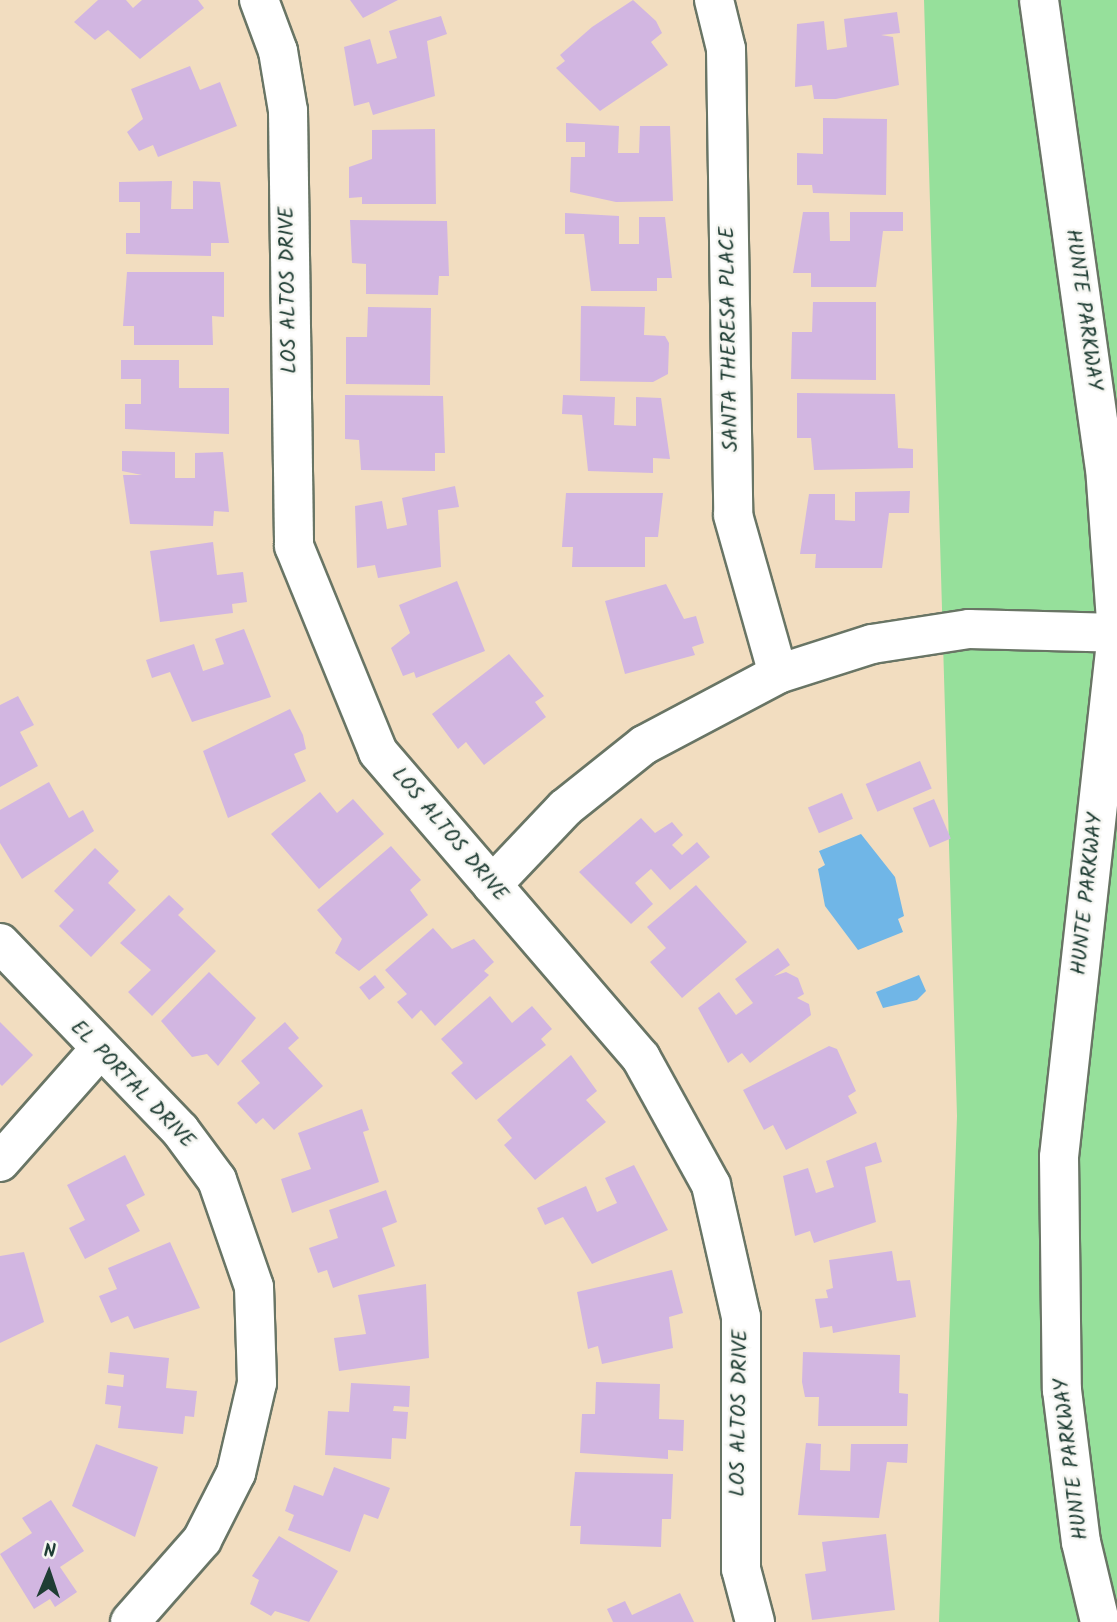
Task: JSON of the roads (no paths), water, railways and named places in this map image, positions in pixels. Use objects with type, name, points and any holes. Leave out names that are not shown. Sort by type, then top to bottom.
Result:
[{"type":"street","name":"LOS ALTOS DRIVE","points":[[259,0],[278,51],[288,111],[294,546],[379,751],[641,1058],[668,1098],[710,1185],[741,1317],[741,1569],[755,1622]]},
{"type":"street","name":"SANTA THERESA PLACE","points":[[714,0],[726,49],[733,515],[778,674]]},
{"type":"street","name":"HUNTE PARKWAY","points":[[1039,0],[1105,467],[1117,633],[1059,1157],[1062,1390],[1081,1542],[1100,1622]]},
{"type":"street","points":[[492,885],[565,808],[624,760],[687,718],[778,674],[872,644],[969,629],[1117,633]]},
{"type":"street","name":"EL PORTAL DRIVE","points":[[0,943],[180,1130],[217,1180],[245,1250],[258,1324],[256,1394],[236,1473],[202,1541],[130,1622]]},
{"type":"street","points":[[0,1162],[100,1049]]},
{"type":"water","points":[[861,834],[895,877],[904,916],[898,919],[903,932],[858,950],[825,906],[818,869],[825,865],[819,851]]},
{"type":"water","points":[[919,975],[926,991],[917,1000],[883,1008],[876,992]]}]
